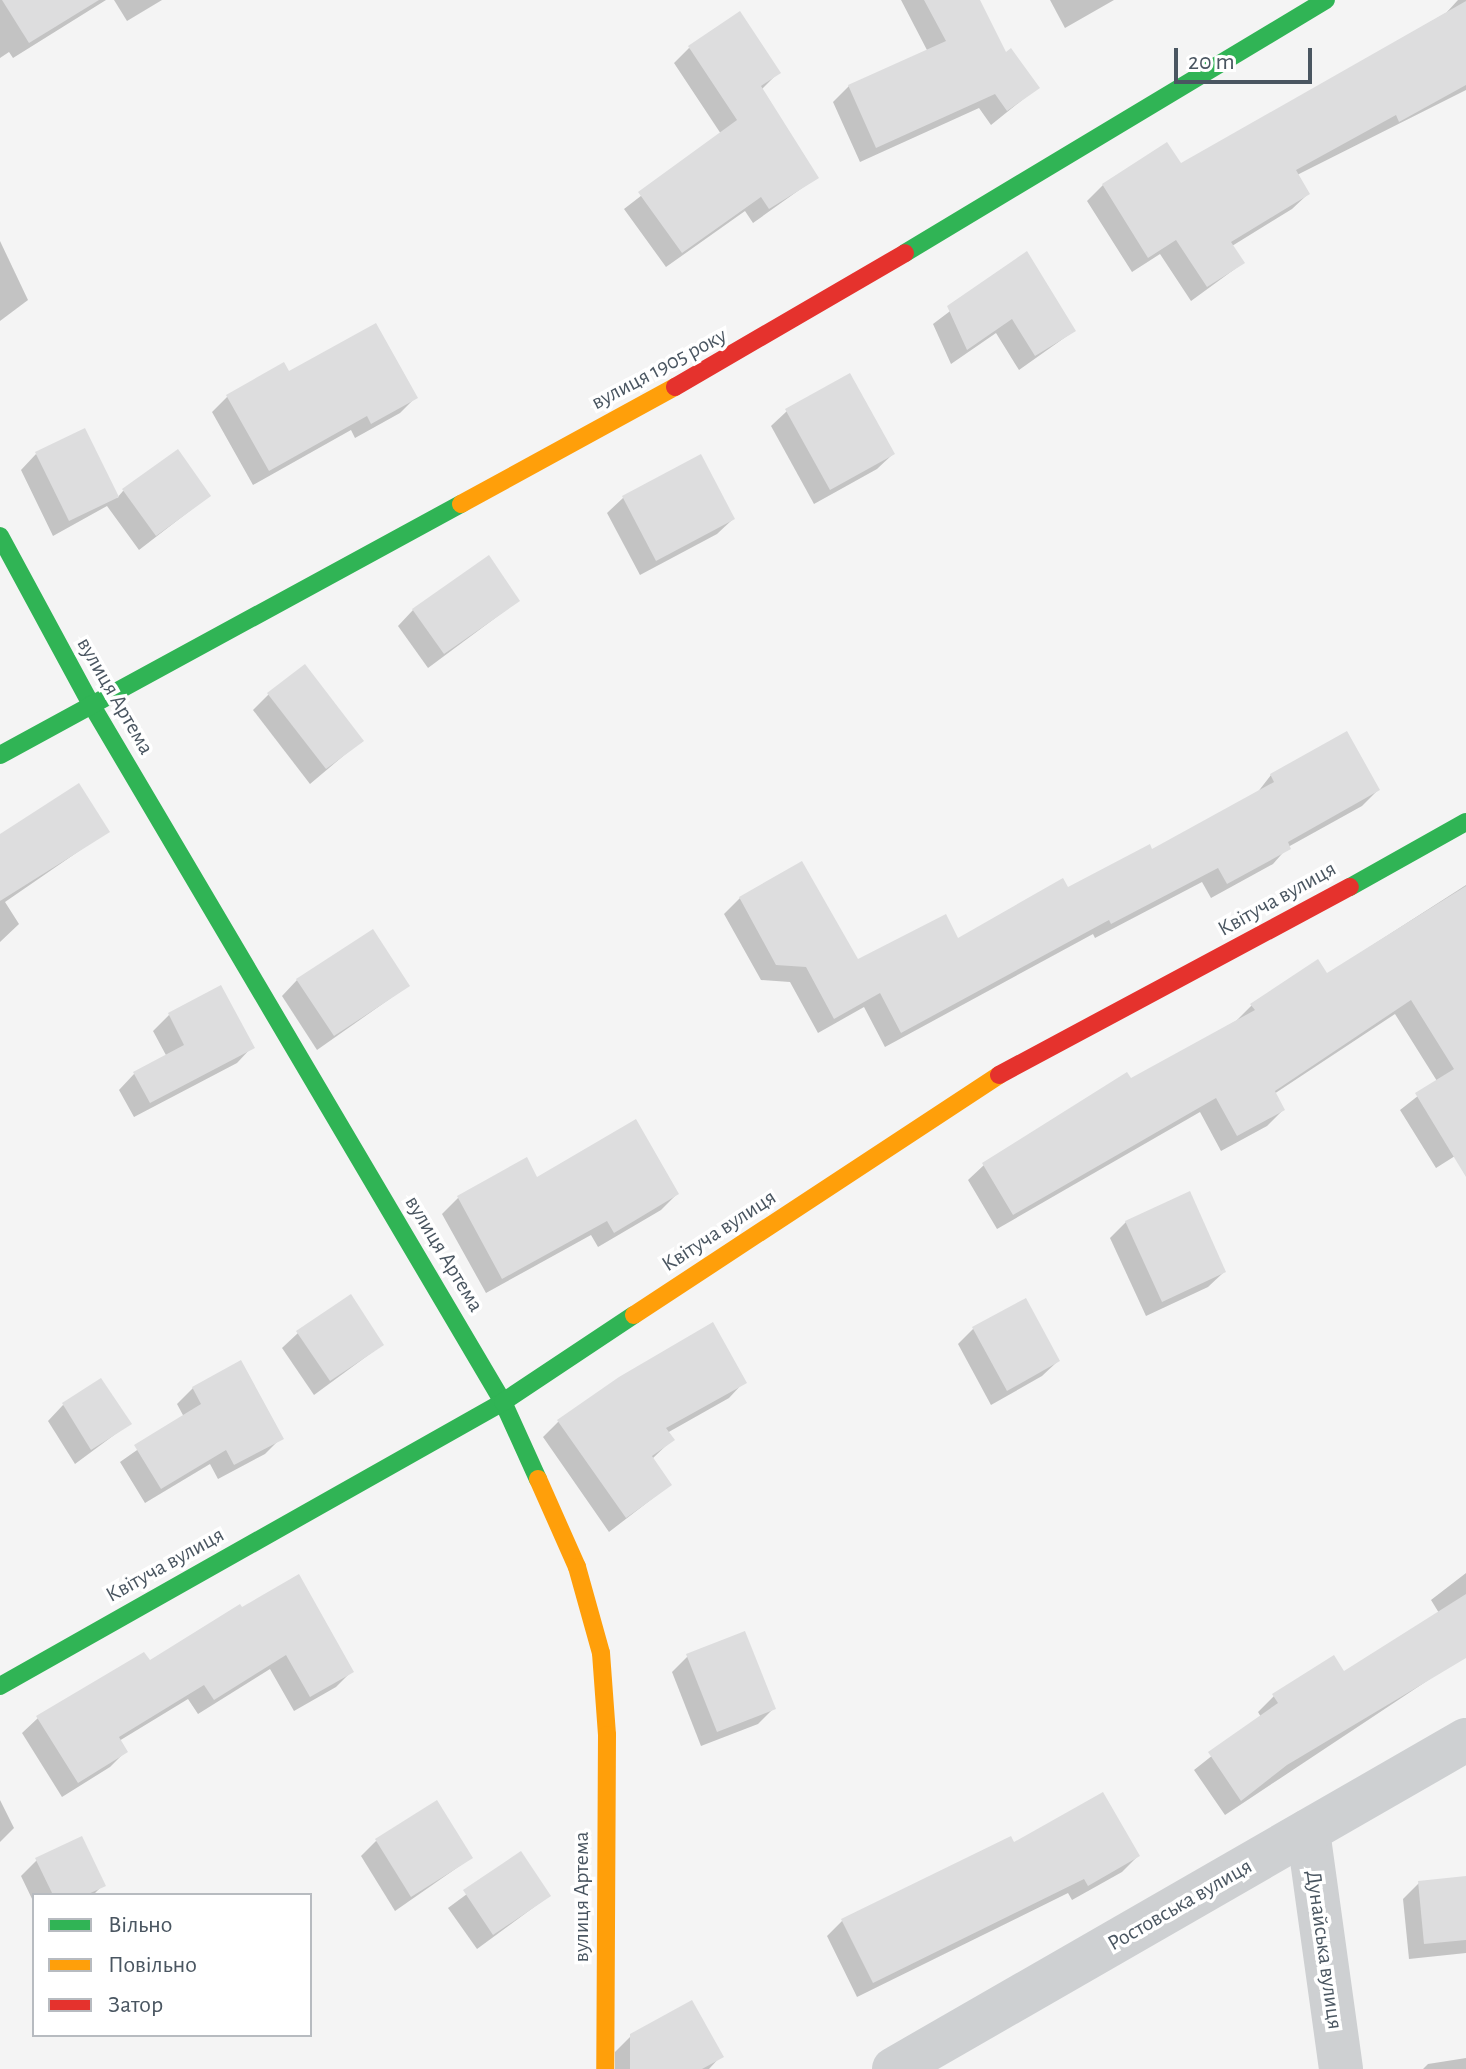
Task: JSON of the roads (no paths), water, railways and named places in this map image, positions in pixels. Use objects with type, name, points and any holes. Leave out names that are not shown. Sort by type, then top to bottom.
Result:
[{"type":"street","name":"вулиця 1905 року","points":[[0,755],[747,348],[1326,0]]},
{"type":"street","name":"вулиця Артема","points":[[0,536],[91,704],[503,1402],[577,1567],[601,1653],[607,1735],[605,2069]]},
{"type":"street","name":"Квітуча вулиця","points":[[0,1686],[503,1402],[1034,1052],[1264,935],[1466,822]]},
{"type":"street","name":"Ростовська вулиця","points":[[894,2069],[1466,1740]]},
{"type":"street","name":"Дунайська вулиця","points":[[1308,1831],[1341,2069]]}]
